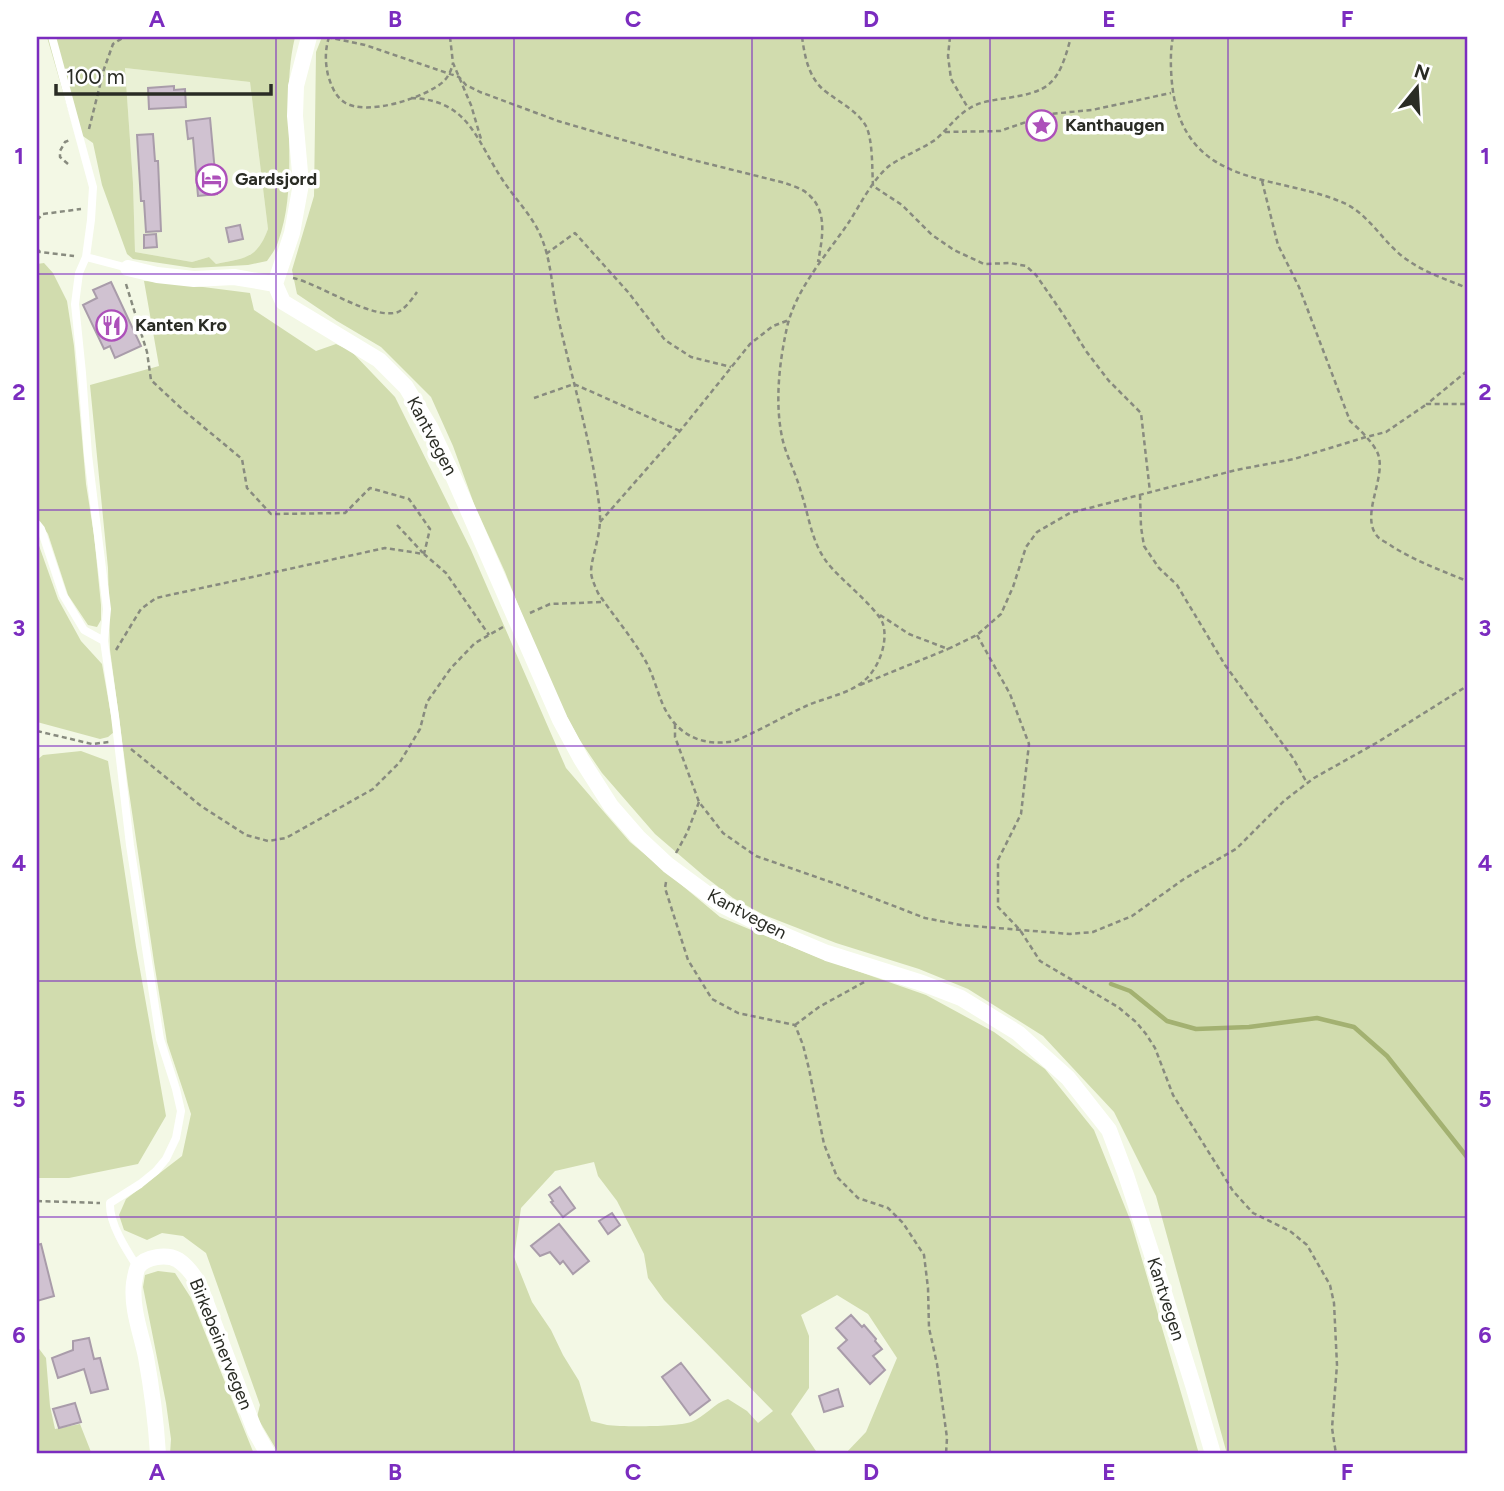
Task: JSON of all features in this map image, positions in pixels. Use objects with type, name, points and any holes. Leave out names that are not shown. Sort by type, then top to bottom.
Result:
[{"type":"street","points":[[125,267],[157,275],[194,279],[234,277],[275,284],[292,233],[301,184],[295,116],[296,86],[309,37]]},
{"type":"street","name":"Kantvegen","points":[[275,284],[283,302],[379,360],[406,387],[430,427],[453,475],[560,720],[611,806],[638,836],[668,865],[722,905],[827,953],[961,998],[1018,1033],[1068,1078],[1109,1130],[1151,1251],[1213,1454]]},
{"type":"street","name":"Birkebeinervegen","points":[[138,1268],[149,1258],[171,1256],[192,1272],[255,1431],[268,1454]]},
{"type":"street","points":[[138,1268],[134,1284],[135,1308],[156,1421],[158,1454]]},
{"type":"lane","points":[[52,37],[93,187],[86,257],[79,273],[75,304],[88,455],[107,609],[104,641],[160,1040],[181,1111],[176,1138],[166,1159],[140,1184],[110,1203],[110,1212],[125,1248],[138,1268]]},
{"type":"lane","points":[[86,257],[125,267]]},
{"type":"lane","points":[[37,524],[63,595],[84,629],[104,641]]},
{"type":"path","points":[[82,147],[87,138],[113,44],[124,37]]},
{"type":"path","points":[[453,63],[450,74],[434,88],[376,108],[354,107],[343,102],[331,84],[326,65],[328,37],[378,49],[450,74],[459,77],[466,85],[480,92],[558,121],[800,189],[810,195],[821,215],[823,239],[817,266]]},
{"type":"path","points":[[450,37],[453,63],[471,105],[482,143]]},
{"type":"path","points":[[802,37],[813,78],[826,93],[846,104],[866,127],[873,186]]},
{"type":"path","points":[[950,37],[948,56],[951,79],[968,108]]},
{"type":"path","points":[[948,649],[909,634],[875,611],[838,576],[819,550],[784,444],[778,403],[789,320],[817,266],[888,167],[945,132],[968,108],[988,101],[1027,96],[1047,87],[1065,61],[1071,37]]},
{"type":"path","points":[[1173,37],[1172,93],[1180,121],[1196,146],[1207,156],[1262,181],[1313,192],[1348,205],[1366,218],[1408,261],[1467,288]]},
{"type":"path","points":[[945,132],[1000,131],[1049,114],[1092,110],[1172,93]]},
{"type":"path","points":[[411,98],[435,101],[450,108],[466,122],[537,227],[546,254],[556,312],[600,506],[600,522],[591,573],[598,593],[646,661],[662,704],[675,724],[683,732],[704,742],[723,744],[735,741],[801,708],[977,635],[1001,614],[1026,547],[1037,532],[1070,513],[1236,470],[1294,459],[1385,432],[1427,404],[1467,371]]},
{"type":"path","points":[[68,164],[60,157],[60,151],[65,142],[79,136]]},
{"type":"path","points":[[1262,181],[1278,245],[1298,287],[1350,421],[1378,455],[1379,473],[1371,524],[1378,537],[1400,551],[1467,581]]},
{"type":"path","points":[[873,186],[902,205],[932,235],[954,250],[985,264],[1026,265],[1036,275],[1086,351],[1109,381],[1141,413],[1150,492]]},
{"type":"path","points":[[37,220],[43,214],[92,208]]},
{"type":"path","points":[[546,254],[575,233],[628,292],[665,340],[691,357],[731,367]]},
{"type":"path","points":[[38,251],[86,257]]},
{"type":"path","points":[[125,267],[130,301],[147,352],[151,380],[242,459],[247,488],[271,514],[345,513],[370,488],[409,499],[430,530],[424,554]]},
{"type":"path","points":[[275,284],[294,277],[353,304],[390,313],[399,312],[417,292]]},
{"type":"path","points":[[600,522],[680,431],[750,344],[773,326],[789,320]]},
{"type":"path","points":[[534,398],[574,384],[680,431]]},
{"type":"path","points":[[1427,404],[1467,404]]},
{"type":"path","points":[[1140,495],[1144,546],[1159,568],[1177,585],[1225,665],[1293,758],[1308,783]]},
{"type":"path","points":[[397,525],[446,573],[489,635]]},
{"type":"path","points":[[107,663],[141,609],[156,598],[385,548],[424,554]]},
{"type":"path","points":[[37,731],[92,744],[107,743],[118,735],[127,747],[201,806],[246,835],[268,841],[286,838],[373,789],[400,762],[420,729],[427,702],[451,668],[475,643],[550,604],[604,602]]},
{"type":"path","points":[[857,687],[870,675],[884,643],[883,626],[875,611]]},
{"type":"path","points":[[977,635],[1010,694],[1029,744],[1021,814],[998,860],[998,907],[1020,930],[1040,961],[1118,1007],[1136,1022],[1155,1048],[1173,1095],[1233,1191],[1253,1213],[1290,1231],[1307,1245],[1330,1285],[1334,1303],[1337,1365],[1332,1428],[1336,1454]]},
{"type":"path","points":[[675,724],[675,737],[699,802],[723,833],[756,856],[925,918],[961,925],[1070,934],[1093,932],[1132,916],[1184,878],[1236,849],[1285,800],[1308,783],[1467,686]]},
{"type":"path","points":[[699,802],[687,833],[668,865],[666,888],[688,960],[712,999],[738,1013],[795,1025],[841,994],[885,971]]},
{"type":"path","points":[[795,1025],[809,1069],[824,1144],[837,1177],[858,1198],[888,1208],[903,1223],[924,1255],[929,1328],[937,1363],[947,1438],[946,1454]]},
{"type":"path","points":[[37,1201],[110,1203]]},
{"type":"shaded area","points":[[125,68],[250,82],[268,229],[259,249],[245,258],[216,264],[209,257],[192,262],[135,252]]},
{"type":"green space","points":[[47,37],[295,37],[289,88],[289,167],[285,218],[275,250],[267,261],[248,265],[193,268],[133,259],[127,254],[102,185],[93,143],[74,130]],"holes":[[[125,68],[250,82],[268,229],[264,239],[249,256],[216,264],[209,257],[192,262],[135,252]]]},
{"type":"green space","points":[[322,37],[1467,37],[1467,1453],[1227,1454],[1156,1196],[1114,1112],[1043,1036],[968,989],[919,969],[836,943],[764,915],[733,898],[655,834],[602,773],[579,739],[550,686],[431,397],[381,347],[297,294],[292,270],[314,196],[316,52]]},
{"type":"green space","points":[[44,263],[53,273],[67,301],[74,346],[86,484],[101,605],[101,620],[97,627],[88,625],[68,595],[48,534],[37,518],[37,264]]},
{"type":"green space","points":[[144,281],[250,293],[254,310],[316,351],[336,344],[351,351],[395,397],[471,550],[566,768],[630,842],[720,917],[817,957],[926,995],[994,1032],[1045,1069],[1094,1130],[1131,1222],[1199,1454],[845,1454],[866,1432],[897,1358],[868,1314],[837,1295],[801,1315],[809,1336],[809,1388],[791,1414],[818,1454],[279,1454],[257,1417],[260,1405],[206,1253],[183,1236],[162,1233],[147,1240],[124,1230],[119,1215],[126,1199],[182,1156],[191,1114],[167,1042],[128,785],[110,650],[108,568],[90,385],[159,366]],"holes":[[[594,1162],[598,1176],[617,1201],[644,1254],[648,1278],[664,1300],[773,1411],[758,1423],[747,1411],[728,1399],[696,1420],[684,1424],[625,1426],[591,1421],[579,1381],[532,1302],[514,1257],[521,1208],[555,1171]]]},
{"type":"green space","points":[[37,540],[58,599],[81,641],[102,664],[114,732],[108,737],[100,739],[37,722]]},
{"type":"green space","points":[[81,751],[108,761],[136,947],[166,1116],[138,1164],[69,1178],[37,1178],[37,760],[43,755]]},
{"type":"green space","points":[[158,1271],[175,1273],[191,1298],[254,1454],[170,1454],[171,1439],[166,1403],[143,1287],[145,1275]]},
{"type":"green space","points":[[37,1346],[46,1358],[55,1429],[80,1424],[91,1452],[37,1454]]},
{"type":"building","points":[[174,86],[174,90],[185,89],[186,107],[149,109],[148,88]]},
{"type":"building","points":[[210,118],[217,194],[198,196],[193,138],[188,139],[186,121]]},
{"type":"building","points":[[153,134],[155,161],[158,161],[161,231],[146,232],[144,201],[141,201],[137,135]]},
{"type":"building","points":[[240,225],[243,239],[229,242],[226,228]]},
{"type":"building","points":[[156,234],[157,247],[144,248],[144,235]]},
{"type":"building","name":"Kanten Kro","points":[[111,282],[141,346],[115,358],[110,346],[104,349],[83,305],[97,298],[93,290]]},
{"type":"building","points":[[560,1187],[575,1208],[563,1217],[549,1195]]},
{"type":"building","points":[[612,1213],[620,1225],[608,1234],[599,1221]]},
{"type":"building","points":[[559,1224],[589,1261],[573,1274],[563,1261],[560,1264],[550,1252],[540,1256],[531,1246]]},
{"type":"building","points":[[41,1244],[54,1296],[37,1301],[37,1245]]},
{"type":"building","points":[[851,1315],[862,1327],[864,1325],[882,1349],[873,1356],[885,1370],[870,1384],[838,1348],[847,1340],[836,1328]]},
{"type":"building","points":[[89,1338],[94,1359],[100,1358],[108,1389],[91,1393],[84,1369],[58,1378],[52,1358],[73,1350],[73,1341]]},
{"type":"building","points":[[681,1363],[710,1400],[690,1415],[662,1377]]},
{"type":"building","points":[[838,1389],[843,1406],[824,1412],[819,1396]]},
{"type":"building","points":[[75,1403],[81,1422],[59,1428],[53,1409]]},
{"type":"waterway","points":[[1111,984],[1130,991],[1167,1021],[1196,1029],[1249,1027],[1317,1018],[1354,1027],[1387,1056],[1467,1157]]},
{"type":"place","name":"Kanthaugen","points":[[1042,125]]},
{"type":"place","name":"Gardsjord","points":[[212,179]]},
{"type":"place","name":"Kanten Kro","points":[[112,325]]}]
